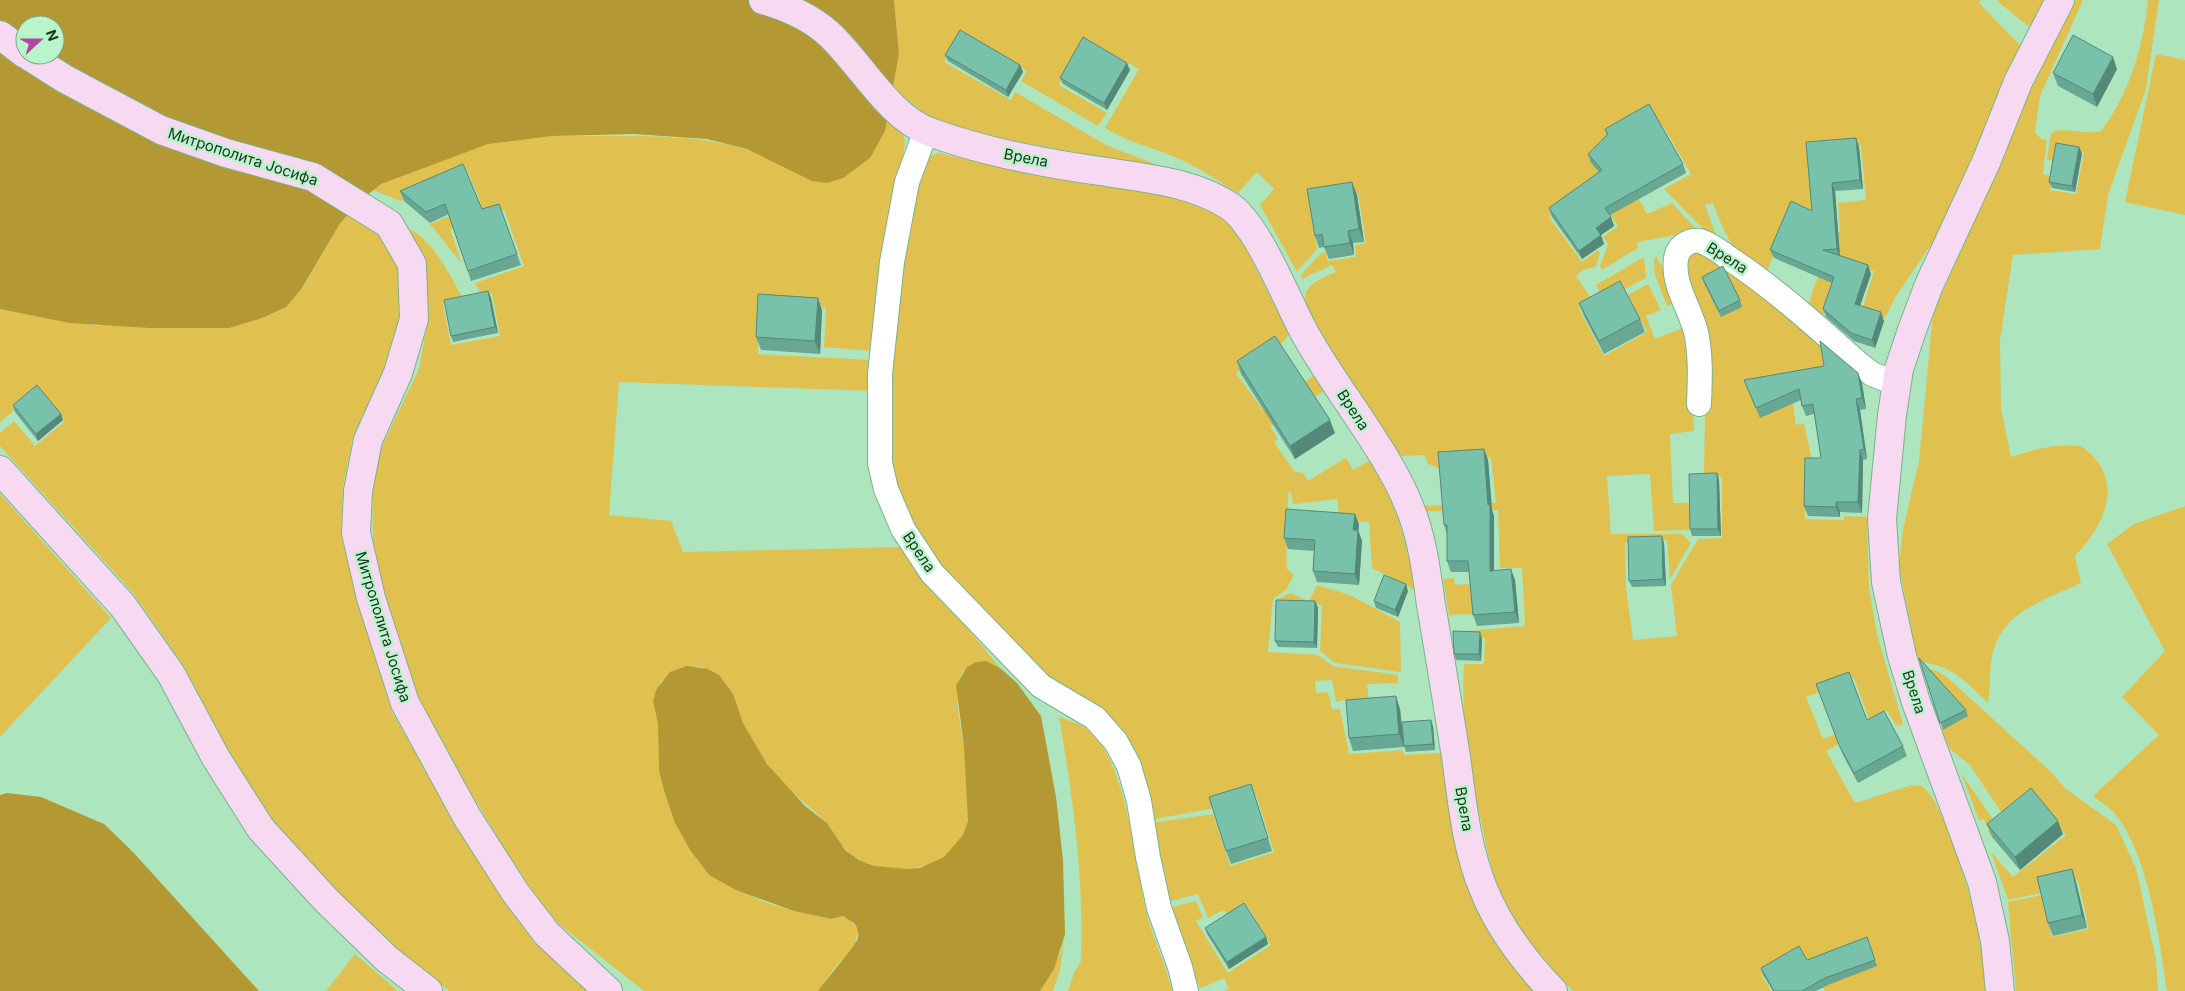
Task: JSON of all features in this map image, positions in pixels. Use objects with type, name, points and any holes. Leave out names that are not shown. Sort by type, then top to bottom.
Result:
[{"type":"street","points":[[763,0],[803,16],[828,33],[883,97],[926,131]]},
{"type":"street","name":"Врела","points":[[2000,991],[1995,942],[1982,882],[1916,702],[1902,656],[1886,582],[1882,519],[1897,384],[1907,346],[1928,286],[1974,191],[2018,82],[2060,0]]},
{"type":"street","name":"Митрополита Јосифа","points":[[0,35],[15,46]]},
{"type":"street","name":"Митрополита Јосифа","points":[[44,65],[161,130],[226,153],[313,177],[389,224],[412,264],[414,319],[398,373],[368,440],[358,491],[356,533],[371,598],[405,703],[467,816],[515,892],[547,934],[608,991]]},
{"type":"street","name":"Врела","points":[[1186,991],[1180,967],[1159,908],[1139,801],[1129,766],[1116,742],[1095,718],[1040,686],[932,573],[903,529],[886,488],[880,463],[880,374],[892,262],[907,182],[926,131],[988,150],[1089,170],[1156,179],[1199,190],[1233,207],[1255,235],[1304,332],[1393,473],[1414,516],[1424,564],[1462,800],[1473,856],[1483,888],[1500,922],[1532,969],[1554,991]]},
{"type":"street","name":"Врела","points":[[1699,404],[1699,353],[1696,334],[1680,290],[1675,267],[1681,247],[1692,241],[1705,243],[1766,283],[1859,364],[1872,374],[1897,384]]},
{"type":"street","points":[[0,470],[123,606],[171,674],[216,758],[261,829],[326,900],[366,940],[395,967],[428,991]]},
{"type":"shaded area","points":[[0,0],[894,0],[899,54],[885,131],[870,158],[843,178],[827,183],[812,181],[747,149],[707,139],[634,134],[552,136],[488,144],[381,184],[356,204],[339,225],[302,288],[286,307],[262,318],[229,328],[150,328],[70,323],[0,309]]},
{"type":"shaded area","points":[[894,0],[1981,0],[1979,3],[2021,46],[2006,75],[1956,198],[1937,236],[1896,296],[1885,318],[1862,310],[1874,271],[1842,260],[1821,321],[1808,309],[1813,289],[1840,230],[1838,203],[1866,200],[1861,145],[1828,148],[1827,140],[1807,143],[1813,216],[1792,207],[1765,277],[1745,260],[1732,245],[1713,203],[1705,205],[1720,246],[1664,189],[1691,174],[1663,126],[1635,141],[1605,138],[1647,214],[1672,203],[1698,231],[1637,242],[1638,248],[1602,270],[1600,266],[1608,244],[1603,237],[1618,226],[1591,187],[1549,217],[1582,262],[1598,250],[1600,253],[1596,267],[1583,270],[1576,276],[1593,301],[1579,309],[1604,356],[1647,332],[1628,295],[1648,284],[1661,310],[1646,316],[1655,339],[1682,328],[1672,304],[1667,306],[1655,275],[1654,260],[1656,256],[1669,279],[1689,341],[1694,431],[1670,434],[1673,503],[1689,503],[1690,530],[1654,531],[1650,474],[1607,476],[1611,534],[1682,534],[1691,543],[1670,579],[1667,540],[1625,543],[1626,587],[1633,640],[1677,636],[1671,585],[1698,539],[1722,538],[1722,477],[1704,477],[1705,411],[1684,278],[1683,255],[1706,250],[1820,343],[1825,374],[1790,381],[1796,425],[1804,423],[1813,465],[1806,465],[1805,519],[1844,520],[1844,516],[1867,517],[1869,588],[1877,634],[1903,724],[1900,726],[1896,725],[1887,711],[1869,719],[1854,678],[1806,697],[1823,739],[1863,724],[1866,729],[1826,751],[1855,803],[1912,785],[1922,786],[1936,803],[1951,839],[1970,896],[1978,932],[1986,991],[1825,991],[1802,951],[1761,974],[1771,991],[1573,991],[1522,931],[1499,889],[1488,853],[1474,789],[1465,726],[1464,664],[1484,664],[1485,638],[1457,636],[1457,632],[1525,626],[1522,568],[1500,568],[1498,510],[1426,511],[1424,506],[1496,503],[1491,457],[1441,462],[1442,470],[1427,463],[1425,455],[1398,456],[1330,349],[1308,308],[1305,297],[1312,284],[1336,272],[1332,265],[1302,279],[1300,276],[1320,254],[1326,252],[1328,261],[1356,257],[1355,245],[1366,243],[1358,193],[1311,201],[1317,249],[1297,272],[1260,205],[1274,189],[1257,172],[1238,193],[1188,163],[1129,140],[1105,128],[1139,69],[1085,39],[1059,85],[1107,113],[1098,126],[1021,81],[1027,71],[961,33],[944,62],[1011,100],[1015,92],[1106,145],[1157,165],[1106,158],[994,137],[931,118],[893,89],[899,54]]},
{"type":"shaded area","points":[[1996,0],[2044,0],[2031,25],[2028,26]]},
{"type":"shaded area","points":[[2075,0],[2083,0],[2040,96],[2035,132],[2041,139],[2047,140],[2043,174],[2052,176],[2050,190],[2076,194],[2084,152],[2058,148],[2054,161],[2047,160],[2051,134],[2060,130],[2101,131],[2120,101],[2134,69],[2143,35],[2148,0],[2159,0],[2146,89],[2108,195],[2100,249],[2013,255],[2000,340],[2001,408],[2011,457],[2045,448],[2081,446],[2095,459],[2104,472],[2107,486],[2107,501],[2096,529],[2075,556],[2081,583],[2028,608],[2006,626],[1998,638],[1993,652],[1990,671],[1988,703],[1958,676],[1942,667],[1921,662],[1916,654],[1899,565],[1903,529],[1919,461],[1933,313],[1978,214],[2027,95]]},
{"type":"shaded area","points":[[2156,54],[2185,60],[2185,215],[2125,202]]},
{"type":"shaded area","points":[[888,116],[903,132],[905,144],[871,351],[824,347],[826,308],[760,305],[758,354],[870,360],[871,391],[619,382],[609,515],[671,521],[683,552],[902,547],[1000,668],[989,663],[977,662],[962,672],[959,681],[957,692],[959,716],[969,794],[969,812],[965,833],[949,854],[925,866],[899,870],[886,869],[864,862],[840,844],[826,822],[773,772],[750,737],[723,680],[708,670],[697,666],[662,680],[653,701],[658,724],[659,771],[675,823],[690,850],[709,875],[764,902],[831,919],[843,916],[849,919],[858,930],[855,945],[818,991],[644,991],[560,925],[536,896],[456,768],[418,697],[396,636],[380,583],[373,543],[372,486],[378,455],[419,369],[425,336],[428,302],[425,274],[410,229],[435,251],[464,300],[443,304],[451,345],[500,336],[492,294],[482,296],[475,283],[524,266],[504,210],[450,229],[462,264],[430,224],[481,203],[468,172],[400,201],[373,190],[381,184],[447,157],[487,144],[513,139],[567,136],[681,138],[723,144],[765,156]]},
{"type":"shaded area","points":[[939,153],[1000,167],[1181,198],[1212,211],[1225,221],[1240,237],[1289,334],[1281,344],[1236,373],[1263,410],[1315,375],[1324,391],[1270,426],[1278,439],[1274,442],[1295,472],[1303,473],[1308,481],[1346,458],[1353,470],[1369,461],[1387,493],[1399,523],[1415,590],[1372,568],[1369,522],[1340,520],[1337,499],[1293,504],[1291,492],[1288,493],[1287,569],[1294,575],[1286,590],[1273,599],[1268,652],[1318,655],[1333,666],[1398,675],[1398,683],[1367,684],[1369,703],[1347,704],[1345,700],[1336,702],[1332,680],[1315,681],[1316,693],[1328,692],[1332,709],[1340,709],[1349,754],[1403,750],[1404,755],[1441,753],[1451,826],[1465,879],[1490,933],[1507,958],[1534,991],[1224,991],[1229,988],[1224,978],[1201,988],[1183,955],[1167,908],[1196,901],[1203,917],[1196,921],[1228,973],[1271,945],[1248,906],[1228,917],[1224,910],[1208,918],[1198,894],[1167,902],[1151,823],[1213,814],[1230,866],[1274,852],[1256,795],[1210,809],[1150,820],[1139,773],[1031,669],[930,556],[889,479],[888,421],[899,271],[924,158]]},
{"type":"shaded area","points":[[347,215],[378,235],[399,269],[402,318],[383,371],[353,437],[343,486],[341,536],[360,611],[392,712],[458,828],[503,899],[534,942],[589,991],[450,991],[420,971],[389,944],[291,843],[262,807],[226,748],[184,666],[134,594],[0,446],[0,433],[14,421],[35,446],[65,421],[40,389],[0,422],[0,309],[99,326],[302,289],[339,225]]},
{"type":"shaded area","points":[[1644,257],[1646,278],[1604,300],[1596,285]]},
{"type":"shaded area","points":[[0,494],[111,618],[0,737]]},
{"type":"shaded area","points":[[2185,506],[2185,991],[2167,991],[2151,899],[2137,853],[2116,815],[2093,796],[2159,735],[2122,697],[2165,651],[2107,544],[2134,524]]},
{"type":"shaded area","points":[[1454,578],[1455,585],[1471,584],[1474,614],[1449,615],[1443,579]]},
{"type":"shaded area","points":[[1317,585],[1350,595],[1400,622],[1401,672],[1335,663],[1320,651],[1322,605],[1280,603],[1278,599],[1290,593],[1309,601]]},
{"type":"shaded area","points":[[986,661],[1000,668],[1017,683],[1041,716],[1056,797],[1063,860],[1065,934],[1054,969],[1040,991],[818,991],[856,942],[858,930],[856,926],[843,916],[831,919],[794,911],[736,890],[709,875],[690,850],[675,823],[665,794],[659,771],[658,724],[653,701],[656,690],[670,672],[687,666],[708,669],[719,675],[733,694],[743,723],[767,764],[805,806],[827,823],[845,850],[859,860],[874,866],[907,869],[920,868],[944,857],[963,835],[968,821],[964,747],[956,685],[967,667],[976,662]]},
{"type":"shaded area","points":[[1925,668],[1935,670],[1946,676],[2050,771],[2066,789],[2116,825],[2136,868],[2156,960],[2158,991],[2016,991],[2008,902],[2042,895],[2052,937],[2089,929],[2078,881],[2041,888],[2041,893],[2008,900],[1991,852],[2013,877],[2066,835],[2035,798],[2007,821],[1970,765],[1950,749],[1942,730],[1968,716]]},
{"type":"shaded area","points":[[1059,717],[1084,727],[1098,740],[1110,760],[1127,811],[1146,911],[1172,991],[1068,991],[1074,973],[1081,961],[1081,899],[1073,808]]},
{"type":"shaded area","points":[[1961,773],[1999,828],[1990,835],[1984,819],[1979,820]]},
{"type":"shaded area","points":[[7,793],[41,797],[104,824],[133,852],[259,991],[0,991],[0,795]]},
{"type":"shaded area","points":[[1065,934],[1060,970],[1053,991],[1040,991],[1061,952]]},
{"type":"shaded area","points":[[355,954],[398,991],[326,991]]},
{"type":"building","points":[[960,30],[1020,65],[1006,90],[945,55]]},
{"type":"building","points":[[2073,35],[2113,57],[2093,94],[2053,73]]},
{"type":"building","points":[[1083,37],[1127,63],[1104,103],[1060,78]]},
{"type":"building","points":[[1649,104],[1683,164],[1605,208],[1611,217],[1596,228],[1601,235],[1579,251],[1549,208],[1602,170],[1588,154],[1608,134],[1605,129]]},
{"type":"building","points":[[1856,138],[1860,180],[1832,183],[1837,249],[1823,250],[1868,265],[1855,304],[1881,312],[1872,340],[1851,333],[1823,309],[1834,277],[1770,250],[1791,201],[1812,211],[1806,142]]},
{"type":"building","points":[[2056,143],[2079,147],[2072,186],[2049,182]]},
{"type":"building","points":[[463,164],[482,209],[499,204],[517,254],[468,271],[445,204],[426,212],[400,191]]},
{"type":"building","points":[[1352,182],[1359,229],[1348,231],[1350,243],[1324,247],[1322,234],[1315,236],[1307,189]]},
{"type":"building","points":[[1723,266],[1740,300],[1719,311],[1702,277]]},
{"type":"building","points":[[1620,281],[1640,319],[1599,341],[1579,303]]},
{"type":"building","points":[[488,291],[495,327],[451,336],[444,300]]},
{"type":"building","points":[[758,294],[818,298],[815,341],[756,337]]},
{"type":"building","points":[[1275,336],[1330,420],[1290,446],[1237,361]]},
{"type":"building","points":[[1820,341],[1858,373],[1862,398],[1856,399],[1864,449],[1860,450],[1858,502],[1836,502],[1836,507],[1804,506],[1805,458],[1821,458],[1813,404],[1802,406],[1799,389],[1756,408],[1744,380],[1824,366]]},
{"type":"building","points":[[37,385],[61,414],[36,434],[13,405]]},
{"type":"building","points":[[1484,449],[1488,505],[1490,505],[1490,571],[1511,569],[1515,612],[1473,615],[1468,561],[1447,561],[1447,525],[1444,525],[1438,452]]},
{"type":"building","points":[[1717,473],[1718,529],[1690,529],[1689,474]]},
{"type":"building","points":[[1286,509],[1355,514],[1353,530],[1358,530],[1355,574],[1313,571],[1315,540],[1284,538]]},
{"type":"building","points":[[1662,536],[1663,579],[1629,581],[1628,537]]},
{"type":"building","points":[[1384,575],[1406,584],[1395,610],[1374,601]]},
{"type":"building","points":[[1276,600],[1315,601],[1314,642],[1275,641]]},
{"type":"building","points":[[1453,631],[1480,632],[1479,654],[1454,654]]},
{"type":"building","points":[[1919,658],[1966,710],[1940,723]]},
{"type":"building","points":[[1849,672],[1867,720],[1884,711],[1903,746],[1854,773],[1839,745],[1816,684]]},
{"type":"building","points":[[1396,696],[1399,734],[1349,738],[1346,700]]},
{"type":"building","points":[[1431,720],[1433,744],[1404,746],[1402,722]]},
{"type":"building","points":[[1251,784],[1268,838],[1226,851],[1209,797]]},
{"type":"building","points":[[2031,788],[2058,821],[2015,857],[1987,824]]},
{"type":"building","points":[[2072,869],[2082,915],[2048,923],[2037,877]]},
{"type":"building","points":[[1244,903],[1266,937],[1227,962],[1205,928]]},
{"type":"building","points":[[1867,937],[1875,960],[1825,978],[1802,991],[1774,991],[1761,968],[1799,946],[1807,960]]}]
